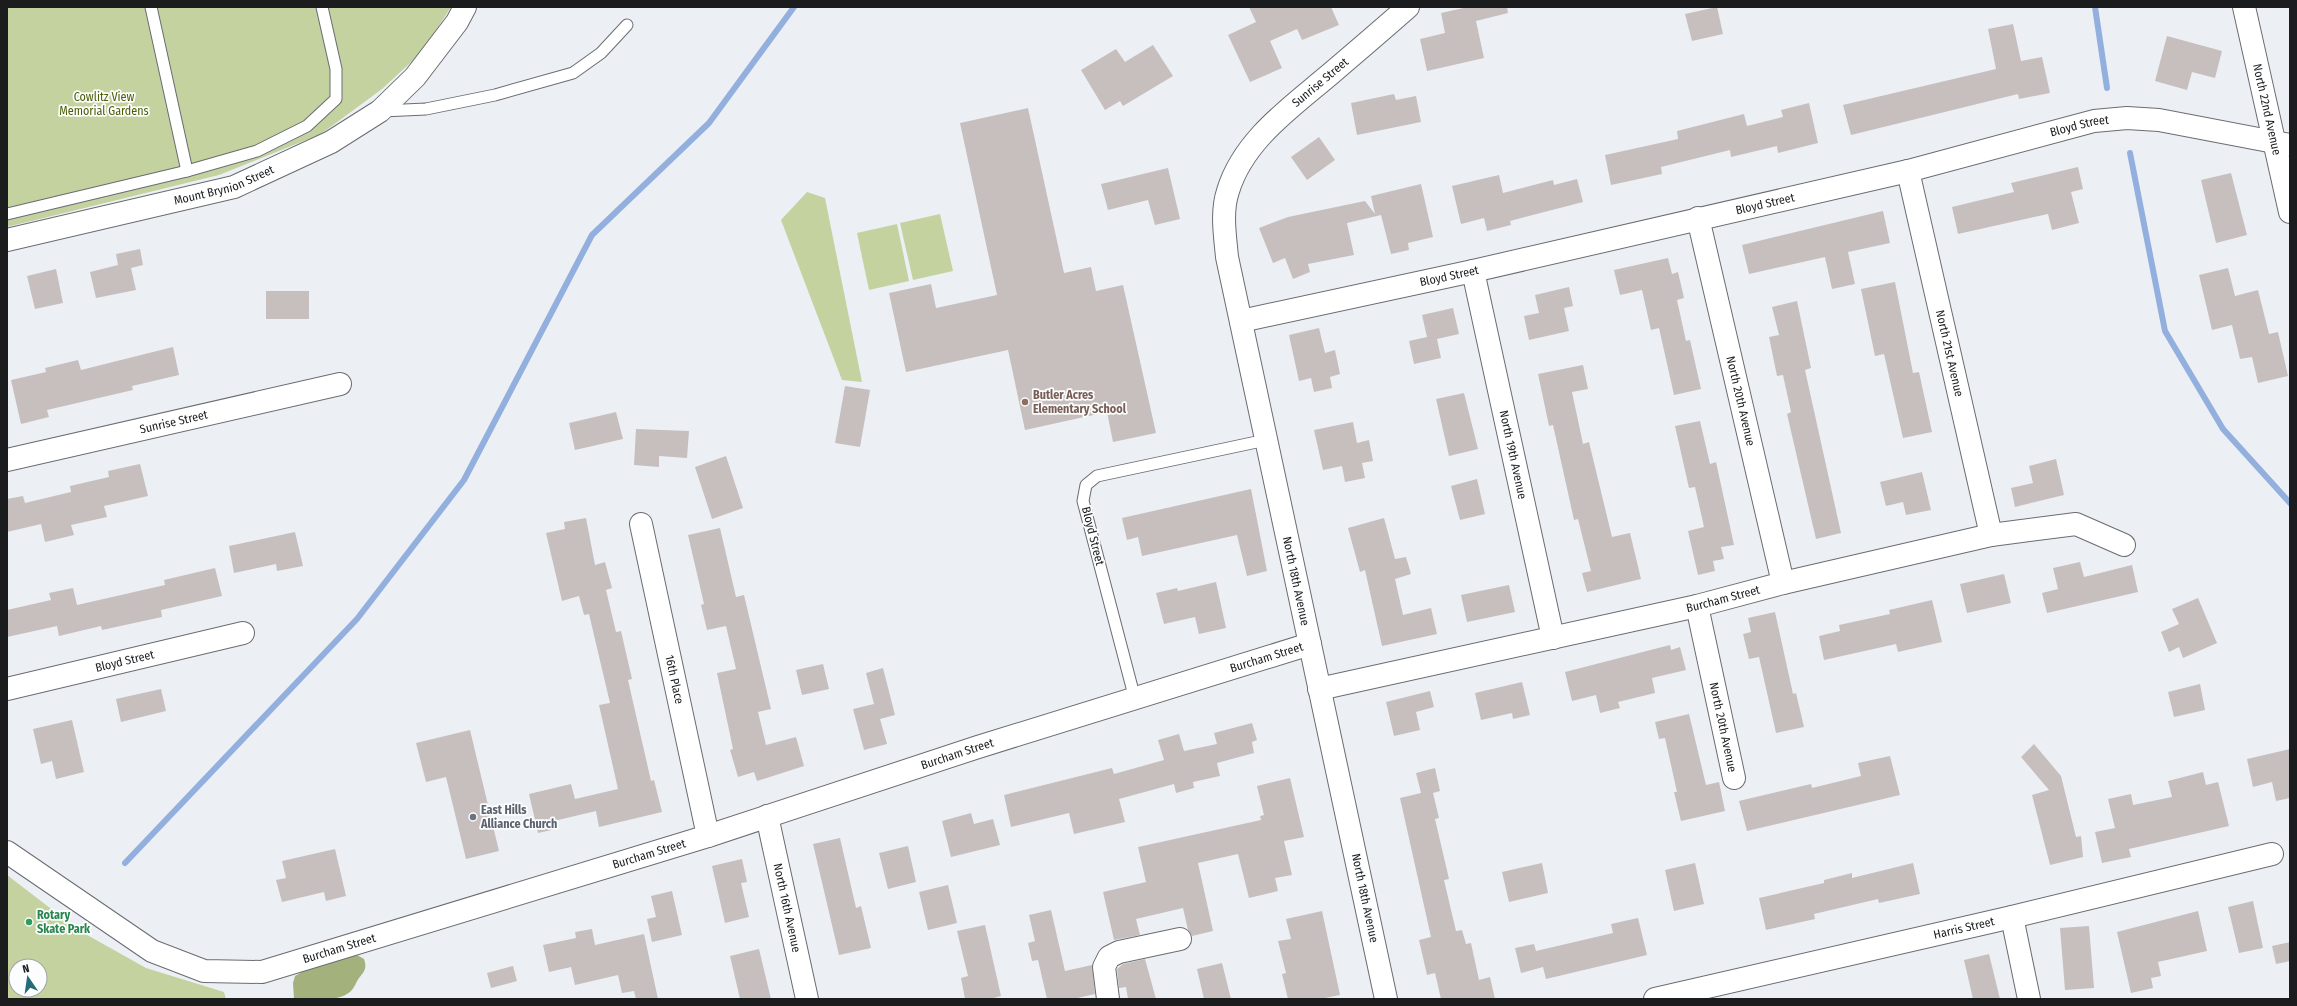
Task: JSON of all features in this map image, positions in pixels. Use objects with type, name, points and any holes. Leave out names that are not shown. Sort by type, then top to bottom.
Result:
[{"type":"street","name":"Mount Brynion Street","points":[[7,240],[234,187],[331,142],[380,111],[415,76],[457,22],[465,7]]},
{"type":"street","name":"Sunrise Street","points":[[1240,165],[1260,136],[1286,111],[1408,7]]},
{"type":"street","name":"North 22nd Avenue","points":[[2244,7],[2283,144],[2290,212]]},
{"type":"street","name":"Bloyd Street","points":[[1241,321],[1473,271],[1698,218],[1908,171],[2094,121],[2127,118],[2159,120],[2283,144]]},
{"type":"street","name":"North 18th Avenue","points":[[1240,165],[1227,191],[1224,224],[1227,257],[1386,999]]},
{"type":"street","name":"North 21st Avenue","points":[[1908,171],[1991,535]]},
{"type":"street","name":"North 20th Avenue","points":[[1698,218],[1783,583]]},
{"type":"street","name":"North 19th Avenue","points":[[1473,271],[1552,638]]},
{"type":"street","name":"Sunrise Street","points":[[7,460],[340,384]]},
{"type":"street","name":"16th Place","points":[[641,524],[708,836]]},
{"type":"street","name":"Burcham Street","points":[[1319,689],[1697,606],[1783,583],[1991,535],[2076,524],[2124,546]]},
{"type":"street","name":"North 20th Avenue","points":[[1697,606],[1734,778]]},
{"type":"street","name":"Bloyd Street","points":[[7,690],[242,633]]},
{"type":"street","name":"Burcham Street","points":[[7,852],[152,951],[204,971],[262,972],[708,836],[1310,644]]},
{"type":"street","name":"North 16th Avenue","points":[[767,816],[807,999]]},
{"type":"street","name":"Harris Street","points":[[1655,999],[2012,917],[2272,854]]},
{"type":"street","points":[[2012,917],[2029,999]]},
{"type":"street","points":[[1108,999],[1104,967],[1109,957],[1119,952],[1180,939]]},
{"type":"lane","points":[[151,7],[187,171]]},
{"type":"lane","points":[[7,214],[187,171],[258,151],[307,126],[336,98],[336,69],[322,7]]},
{"type":"lane","points":[[380,111],[426,109],[495,95],[572,73],[601,53],[627,25]]},
{"type":"lane","name":"Bloyd Street","points":[[1135,699],[1083,501],[1086,485],[1097,476],[1266,440]]},
{"type":"green space","name":"Cowlitz View Memorial Gardens","points":[[7,7],[451,7],[422,52],[382,89],[321,134],[219,175],[7,227]]},
{"type":"green space","points":[[807,192],[825,198],[862,382],[842,380],[781,220]]},
{"type":"green space","points":[[940,214],[953,271],[913,280],[900,223]]},
{"type":"green space","points":[[897,224],[909,281],[869,290],[857,233]]},
{"type":"green space","points":[[7,875],[80,931],[146,968],[224,992],[226,999],[7,999]]},
{"type":"green space","points":[[349,955],[357,955],[364,959],[365,967],[354,988],[346,995],[332,999],[294,999],[293,983],[295,976],[309,968]]},
{"type":"building","points":[[1249,7],[1331,7],[1339,25],[1302,40],[1297,29],[1270,41],[1282,68],[1250,82],[1228,35],[1256,22]]},
{"type":"building","points":[[1468,7],[1507,7],[1508,13],[1476,21],[1484,58],[1427,71],[1420,39],[1445,33],[1441,13]]},
{"type":"building","points":[[1717,7],[1723,34],[1692,41],[1685,14]]},
{"type":"building","points":[[2013,24],[2021,61],[2042,57],[2050,93],[2019,99],[2018,94],[1851,135],[1843,105],[1996,69],[1988,29]]},
{"type":"building","points":[[2167,36],[2222,51],[2215,78],[2192,72],[2187,90],[2155,81]]},
{"type":"building","points":[[1153,45],[1173,76],[1123,106],[1120,101],[1105,110],[1081,70],[1116,49],[1125,62]]},
{"type":"building","points":[[1394,94],[1396,100],[1416,96],[1421,122],[1357,135],[1351,103]]},
{"type":"building","points":[[1809,103],[1818,143],[1778,153],[1777,146],[1731,157],[1730,150],[1661,167],[1662,174],[1611,185],[1605,155],[1678,139],[1677,131],[1744,114],[1747,126],[1783,117],[1781,110]]},
{"type":"building","points":[[1028,108],[1064,273],[1091,267],[1096,291],[1123,285],[1156,433],[1113,442],[1107,412],[1025,430],[1008,350],[906,372],[889,293],[931,284],[936,308],[997,295],[960,123]]},
{"type":"building","points":[[1319,137],[1335,160],[1307,180],[1291,157]]},
{"type":"building","points":[[2078,167],[2083,189],[2071,192],[2079,223],[2052,230],[2048,214],[1958,234],[1952,207],[2014,192],[2011,183]]},
{"type":"building","points":[[1168,168],[1180,219],[1155,225],[1148,200],[1108,210],[1101,184]]},
{"type":"building","points":[[2231,173],[2247,235],[2216,243],[2201,180]]},
{"type":"building","points":[[1499,175],[1503,193],[1553,180],[1554,185],[1577,179],[1583,202],[1510,221],[1511,225],[1487,231],[1484,218],[1461,224],[1452,186]]},
{"type":"building","points":[[1421,184],[1433,237],[1408,243],[1409,250],[1391,254],[1381,215],[1347,223],[1354,255],[1308,264],[1310,272],[1293,279],[1285,258],[1273,263],[1259,228],[1288,217],[1365,201],[1375,214],[1371,196]]},
{"type":"building","points":[[1883,211],[1890,243],[1848,252],[1855,284],[1832,289],[1825,257],[1749,274],[1742,245]]},
{"type":"building","points":[[140,249],[143,265],[131,268],[136,290],[96,298],[90,272],[118,265],[116,254]]},
{"type":"building","points":[[1668,258],[1672,274],[1678,272],[1684,298],[1677,300],[1686,341],[1690,340],[1701,389],[1674,395],[1659,328],[1651,330],[1642,290],[1620,295],[1614,270]]},
{"type":"building","points":[[2228,268],[2235,296],[2258,290],[2269,334],[2278,332],[2288,376],[2258,383],[2252,357],[2240,359],[2232,325],[2212,330],[2199,275]]},
{"type":"building","points":[[56,269],[63,303],[35,309],[27,276]]},
{"type":"building","points":[[1895,282],[1913,373],[1919,372],[1932,432],[1903,438],[1884,354],[1875,356],[1861,289]]},
{"type":"building","points":[[1569,287],[1573,306],[1564,308],[1569,331],[1529,340],[1524,316],[1539,313],[1535,295]]},
{"type":"building","points":[[266,291],[309,291],[309,319],[266,319]]},
{"type":"building","points":[[1797,301],[1811,368],[1805,370],[1841,533],[1816,539],[1787,414],[1791,412],[1783,375],[1777,376],[1769,337],[1779,335],[1772,307]]},
{"type":"building","points":[[1453,308],[1459,334],[1437,339],[1441,358],[1414,364],[1409,341],[1427,337],[1422,315]]},
{"type":"building","points":[[1319,328],[1325,353],[1335,350],[1340,374],[1330,377],[1332,388],[1314,392],[1311,378],[1299,381],[1289,335]]},
{"type":"building","points":[[173,347],[179,375],[132,386],[133,390],[47,410],[49,417],[21,424],[11,380],[46,372],[45,368],[78,360],[81,370]]},
{"type":"building","points":[[1583,365],[1588,389],[1572,392],[1583,444],[1589,442],[1612,537],[1630,533],[1641,579],[1587,592],[1582,573],[1591,571],[1578,519],[1574,520],[1553,425],[1549,426],[1538,374]]},
{"type":"building","points":[[845,386],[870,390],[860,447],[835,443]]},
{"type":"building","points":[[1464,393],[1478,449],[1449,456],[1436,399]]},
{"type":"building","points":[[616,412],[623,439],[575,450],[569,423]]},
{"type":"building","points":[[1700,421],[1710,464],[1716,462],[1734,545],[1721,547],[1724,559],[1713,561],[1715,571],[1698,575],[1688,531],[1704,527],[1695,487],[1689,488],[1675,426]]},
{"type":"building","points":[[1353,422],[1357,443],[1369,440],[1373,461],[1362,463],[1365,478],[1345,482],[1342,466],[1323,470],[1314,430]]},
{"type":"building","points":[[636,429],[689,431],[687,458],[659,456],[659,467],[634,465]]},
{"type":"building","points":[[726,456],[743,508],[712,519],[695,467]]},
{"type":"building","points":[[2056,459],[2064,495],[2015,507],[2011,488],[2033,483],[2029,466]]},
{"type":"building","points":[[140,464],[148,496],[104,506],[107,517],[71,525],[74,535],[45,542],[41,524],[7,532],[7,499],[23,496],[25,503],[71,492],[70,486],[109,477],[108,471]]},
{"type":"building","points":[[1922,472],[1931,510],[1906,515],[1903,502],[1886,506],[1880,482]]},
{"type":"building","points":[[1477,479],[1485,514],[1460,520],[1451,486]]},
{"type":"building","points":[[1251,489],[1267,571],[1247,576],[1237,535],[1142,556],[1138,537],[1127,540],[1122,518]]},
{"type":"building","points":[[586,518],[595,565],[605,562],[612,588],[606,590],[616,632],[621,631],[632,679],[628,680],[651,781],[654,780],[662,812],[599,827],[596,811],[554,821],[556,829],[538,833],[529,794],[571,784],[575,799],[618,789],[599,705],[610,703],[589,614],[584,615],[579,596],[562,601],[546,533],[565,529],[564,522]]},
{"type":"building","points":[[1384,518],[1395,559],[1406,557],[1411,574],[1395,579],[1403,615],[1431,608],[1437,634],[1382,646],[1365,570],[1360,572],[1348,528]]},
{"type":"building","points":[[720,528],[736,597],[744,595],[771,709],[758,712],[766,745],[796,737],[804,766],[757,781],[754,772],[738,777],[730,750],[733,749],[717,673],[736,669],[726,626],[707,630],[701,605],[704,604],[688,535]]},
{"type":"building","points":[[295,532],[303,566],[277,571],[276,564],[234,573],[229,546]]},
{"type":"building","points":[[2080,562],[2084,577],[2132,565],[2138,592],[2047,613],[2042,593],[2058,589],[2053,568]]},
{"type":"building","points":[[215,568],[222,596],[161,610],[162,617],[102,630],[101,626],[59,636],[57,626],[7,637],[7,610],[51,600],[49,593],[73,588],[77,605],[165,585],[164,580]]},
{"type":"building","points":[[2004,574],[2011,603],[1967,613],[1960,584]]},
{"type":"building","points":[[1216,582],[1226,628],[1199,634],[1195,617],[1164,624],[1156,593],[1177,588],[1178,591]]},
{"type":"building","points":[[1509,585],[1515,612],[1467,622],[1461,595]]},
{"type":"building","points":[[2198,598],[2217,643],[2183,658],[2179,647],[2169,652],[2161,632],[2179,624],[2172,609]]},
{"type":"building","points":[[1932,600],[1942,642],[1898,652],[1896,644],[1824,660],[1819,636],[1840,631],[1839,625],[1890,614],[1889,610]]},
{"type":"building","points":[[1775,612],[1793,694],[1796,693],[1804,727],[1776,733],[1759,657],[1749,659],[1743,634],[1751,632],[1748,618]]},
{"type":"building","points":[[1670,645],[1671,650],[1680,647],[1686,670],[1652,678],[1655,693],[1618,702],[1620,708],[1600,713],[1596,695],[1572,701],[1565,672]]},
{"type":"building","points":[[823,664],[829,689],[802,695],[796,670]]},
{"type":"building","points":[[883,668],[895,715],[880,719],[887,744],[864,750],[853,709],[874,704],[866,673]]},
{"type":"building","points":[[1522,682],[1530,715],[1513,719],[1512,713],[1481,720],[1475,693]]},
{"type":"building","points":[[2200,684],[2205,710],[2174,717],[2168,692]]},
{"type":"building","points":[[161,689],[166,711],[121,722],[116,699]]},
{"type":"building","points":[[1430,691],[1434,707],[1416,712],[1420,730],[1394,736],[1386,702]]},
{"type":"building","points":[[1689,714],[1706,785],[1719,782],[1725,811],[1681,821],[1674,792],[1677,792],[1665,738],[1659,739],[1655,722]]},
{"type":"building","points":[[72,720],[84,772],[56,779],[52,761],[41,764],[33,729]]},
{"type":"building","points":[[1252,723],[1257,740],[1252,742],[1254,753],[1217,763],[1220,776],[1193,782],[1194,788],[1176,793],[1174,784],[1119,799],[1125,822],[1074,834],[1069,813],[1011,827],[1004,795],[1112,768],[1114,774],[1164,760],[1158,740],[1179,734],[1184,751],[1217,744],[1214,733]]},
{"type":"building","name":"East Hills Alliance Church","points":[[470,730],[499,851],[466,859],[446,777],[426,782],[416,743]]},
{"type":"building","points":[[2034,744],[2061,776],[2076,837],[2081,836],[2083,857],[2050,865],[2032,795],[2049,790],[2021,757]]},
{"type":"building","points":[[2290,749],[2290,798],[2276,801],[2272,782],[2253,787],[2247,759]]},
{"type":"building","points":[[1890,756],[1900,795],[1747,831],[1739,801],[1811,784],[1812,788],[1861,776],[1858,763]]},
{"type":"building","points":[[1435,768],[1440,791],[1433,793],[1439,818],[1435,819],[1449,879],[1444,880],[1456,931],[1462,930],[1466,944],[1471,943],[1479,980],[1490,977],[1495,999],[1441,999],[1435,973],[1427,975],[1419,940],[1431,937],[1400,798],[1421,793],[1416,773]]},
{"type":"building","points":[[2203,772],[2206,785],[2218,782],[2229,826],[2129,849],[2131,857],[2102,863],[2095,832],[2115,828],[2108,799],[2131,794],[2133,805],[2172,797],[2168,781]]},
{"type":"building","points":[[1290,778],[1304,837],[1284,841],[1292,875],[1275,878],[1278,891],[1249,898],[1238,854],[1198,863],[1213,931],[1192,936],[1188,930],[1183,908],[1136,919],[1140,935],[1114,940],[1103,892],[1146,882],[1138,847],[1261,820],[1260,816],[1264,815],[1257,786]]},
{"type":"building","points":[[971,813],[974,824],[993,819],[1000,845],[951,857],[942,821]]},
{"type":"building","points":[[840,838],[856,908],[861,906],[871,948],[839,955],[813,844]]},
{"type":"building","points":[[908,846],[916,882],[888,889],[879,853]]},
{"type":"building","points":[[335,849],[346,896],[326,901],[324,892],[282,902],[276,880],[286,878],[282,861]]},
{"type":"building","points":[[742,859],[747,882],[741,883],[749,917],[725,923],[712,866]]},
{"type":"building","points":[[1542,863],[1548,893],[1509,902],[1502,872]]},
{"type":"building","points":[[1695,863],[1704,904],[1674,911],[1665,870]]},
{"type":"building","points":[[1913,863],[1920,894],[1879,903],[1878,899],[1814,914],[1815,919],[1766,930],[1759,898],[1824,883],[1824,880],[1852,873],[1852,878]]},
{"type":"building","points":[[948,885],[957,923],[928,930],[919,892]]},
{"type":"building","points":[[672,891],[682,935],[652,942],[647,919],[656,917],[651,896]]},
{"type":"building","points":[[2253,901],[2263,948],[2239,953],[2228,907]]},
{"type":"building","points":[[1051,910],[1065,971],[1092,965],[1095,994],[1073,999],[1047,999],[1038,960],[1032,961],[1028,943],[1035,941],[1029,915]]},
{"type":"building","points":[[1322,911],[1340,995],[1320,999],[1288,999],[1282,974],[1286,973],[1278,941],[1291,939],[1286,919]]},
{"type":"building","points":[[2198,911],[2207,951],[2158,962],[2161,976],[2151,978],[2153,988],[2131,993],[2117,932]]},
{"type":"building","points":[[1638,918],[1647,955],[1546,979],[1543,967],[1521,973],[1515,948],[1534,944],[1536,951],[1613,933],[1611,924]]},
{"type":"building","points":[[985,925],[1001,996],[990,999],[965,999],[961,978],[968,976],[957,931]]},
{"type":"building","points":[[2089,926],[2094,988],[2065,990],[2060,928]]},
{"type":"building","points":[[592,929],[595,945],[644,934],[658,999],[636,999],[634,991],[622,993],[618,975],[575,985],[571,967],[549,972],[543,945],[576,938],[575,932]]},
{"type":"building","points":[[2290,942],[2290,961],[2276,964],[2272,946]]},
{"type":"building","points":[[759,949],[771,999],[740,999],[730,956]]},
{"type":"building","points":[[1989,954],[2000,999],[1973,999],[1964,960]]},
{"type":"building","points":[[1145,959],[1156,999],[1128,999],[1126,987],[1119,988],[1117,969],[1123,964]]},
{"type":"building","points":[[1222,963],[1231,999],[1204,999],[1197,969]]},
{"type":"building","points":[[513,966],[517,981],[491,988],[487,973]]},
{"type":"waterway","points":[[125,863],[357,619],[464,480],[592,235],[709,123],[794,7]]},
{"type":"waterway","points":[[2095,7],[2107,88]]},
{"type":"waterway","points":[[2130,153],[2165,331],[2223,429],[2290,503]]},
{"type":"place","name":"Butler Acres Elementary School","points":[[1025,402]]},
{"type":"place","name":"East Hills Alliance Church","points":[[473,817]]},
{"type":"place","name":"Rotary Skate Park","points":[[29,922]]}]
